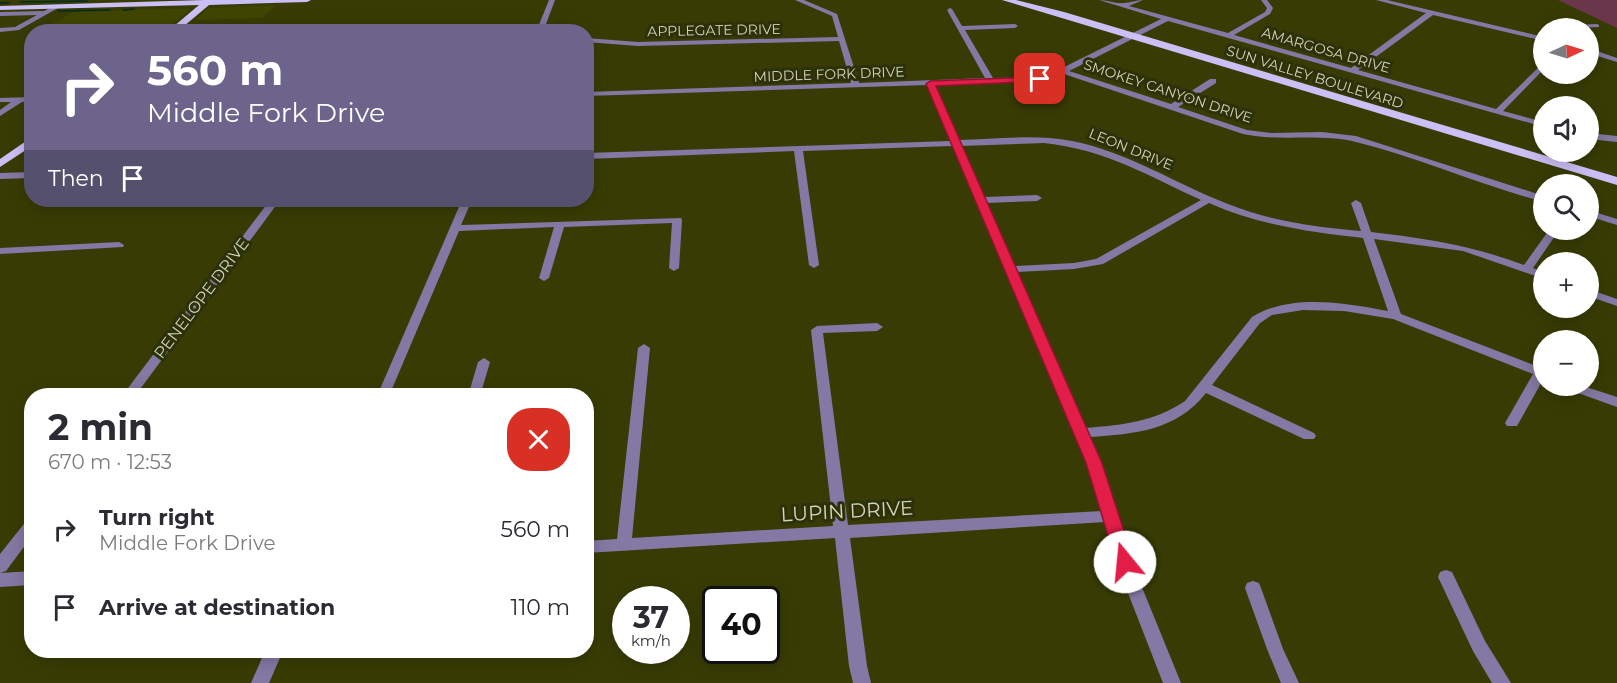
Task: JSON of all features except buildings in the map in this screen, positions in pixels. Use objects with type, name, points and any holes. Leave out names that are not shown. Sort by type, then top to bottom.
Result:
[{"type":"main road","points":[[0,8],[307,0]]},
{"type":"main road","name":"SUN VALLEY BOULEVARD","points":[[1006,0],[1617,181]]},
{"type":"main road","points":[[181,24],[209,2]]},
{"type":"main road","points":[[0,164],[24,146]]},
{"type":"street","points":[[542,24],[552,0]]},
{"type":"street","points":[[798,0],[833,13],[856,86]]},
{"type":"street","name":"AMARGOSA DRIVE","points":[[1102,0],[1533,122]]},
{"type":"street","points":[[1122,6],[1140,0]]},
{"type":"street","points":[[1228,36],[1268,13],[1270,8],[1264,0]]},
{"type":"street","points":[[1378,0],[1531,36]]},
{"type":"street","points":[[26,24],[56,7]]},
{"type":"street","points":[[950,10],[991,82]]},
{"type":"street","points":[[1352,71],[1432,12]]},
{"type":"street","points":[[0,14],[45,13]]},
{"type":"street","name":"MIDDLE FORK DRIVE","points":[[594,94],[1040,79],[1063,71],[1166,19]]},
{"type":"street","points":[[0,30],[17,29],[24,25]]},
{"type":"street","points":[[960,28],[1015,27]]},
{"type":"street","name":"APPLEGATE DRIVE","points":[[594,41],[638,44],[842,39]]},
{"type":"street","points":[[1599,54],[1617,60]]},
{"type":"street","name":"SMOKEY CANYON DRIVE","points":[[1063,71],[1171,108],[1257,134],[1283,137],[1333,136],[1356,139],[1533,195]]},
{"type":"street","points":[[1497,112],[1533,75]]},
{"type":"street","points":[[1171,108],[1213,81]]},
{"type":"street","points":[[930,84],[1082,433],[1136,593],[1172,683]]},
{"type":"street","points":[[0,100],[24,100]]},
{"type":"street","points":[[0,114],[20,100]]},
{"type":"street","points":[[1599,137],[1617,139]]},
{"type":"street","name":"LEON DRIVE","points":[[594,156],[1044,140],[1079,144],[1264,219],[1451,246],[1533,272]]},
{"type":"street","points":[[798,149],[814,265]]},
{"type":"street","points":[[0,176],[24,175]]},
{"type":"street","points":[[981,200],[1037,198]]},
{"type":"street","points":[[1012,269],[1074,266],[1099,262],[1210,199]]},
{"type":"street","points":[[1356,203],[1396,316]]},
{"type":"street","name":"PENELOPE DRIVE","points":[[134,388],[270,207]]},
{"type":"street","points":[[386,388],[464,207]]},
{"type":"street","points":[[1599,216],[1617,222]]},
{"type":"street","points":[[454,228],[677,220],[674,268]]},
{"type":"street","points":[[544,278],[560,224]]},
{"type":"street","points":[[1527,270],[1547,240]]},
{"type":"street","points":[[0,250],[119,245]]},
{"type":"street","points":[[1599,296],[1617,303]]},
{"type":"street","points":[[1082,433],[1130,430],[1165,421],[1190,404],[1256,320],[1267,312],[1287,306],[1396,316],[1533,370]]},
{"type":"street","points":[[862,683],[858,666],[817,330],[877,327]]},
{"type":"street","points":[[624,544],[644,348]]},
{"type":"street","points":[[476,388],[484,362]]},
{"type":"street","points":[[1204,387],[1309,436]]},
{"type":"street","points":[[1512,423],[1533,389]]},
{"type":"street","points":[[1599,396],[1617,402]]},
{"type":"street","name":"LUPIN DRIVE","points":[[594,546],[1111,516]]},
{"type":"street","points":[[0,566],[24,534]]},
{"type":"street","points":[[0,580],[24,578]]},
{"type":"street","points":[[1446,578],[1479,646],[1502,683]]},
{"type":"street","points":[[1253,588],[1275,650],[1290,683]]},
{"type":"street","points":[[260,683],[271,658]]},
{"type":"shaded area","points":[[1558,0],[1617,0],[1617,28]]},
{"type":"shaded area","points":[[276,5],[262,18],[196,20],[208,8]]},
{"type":"shaded area","points":[[191,9],[173,24],[52,24],[72,12]]},
{"type":"waterway","points":[[21,2],[87,1]]},
{"type":"waterway","points":[[0,3],[9,3]]},
{"type":"waterway","points":[[123,10],[134,9]]},
{"type":"waterway","points":[[58,11],[110,10]]},
{"type":"route","points":[[1040,79],[930,84],[1094,463],[1125,562]]}]
